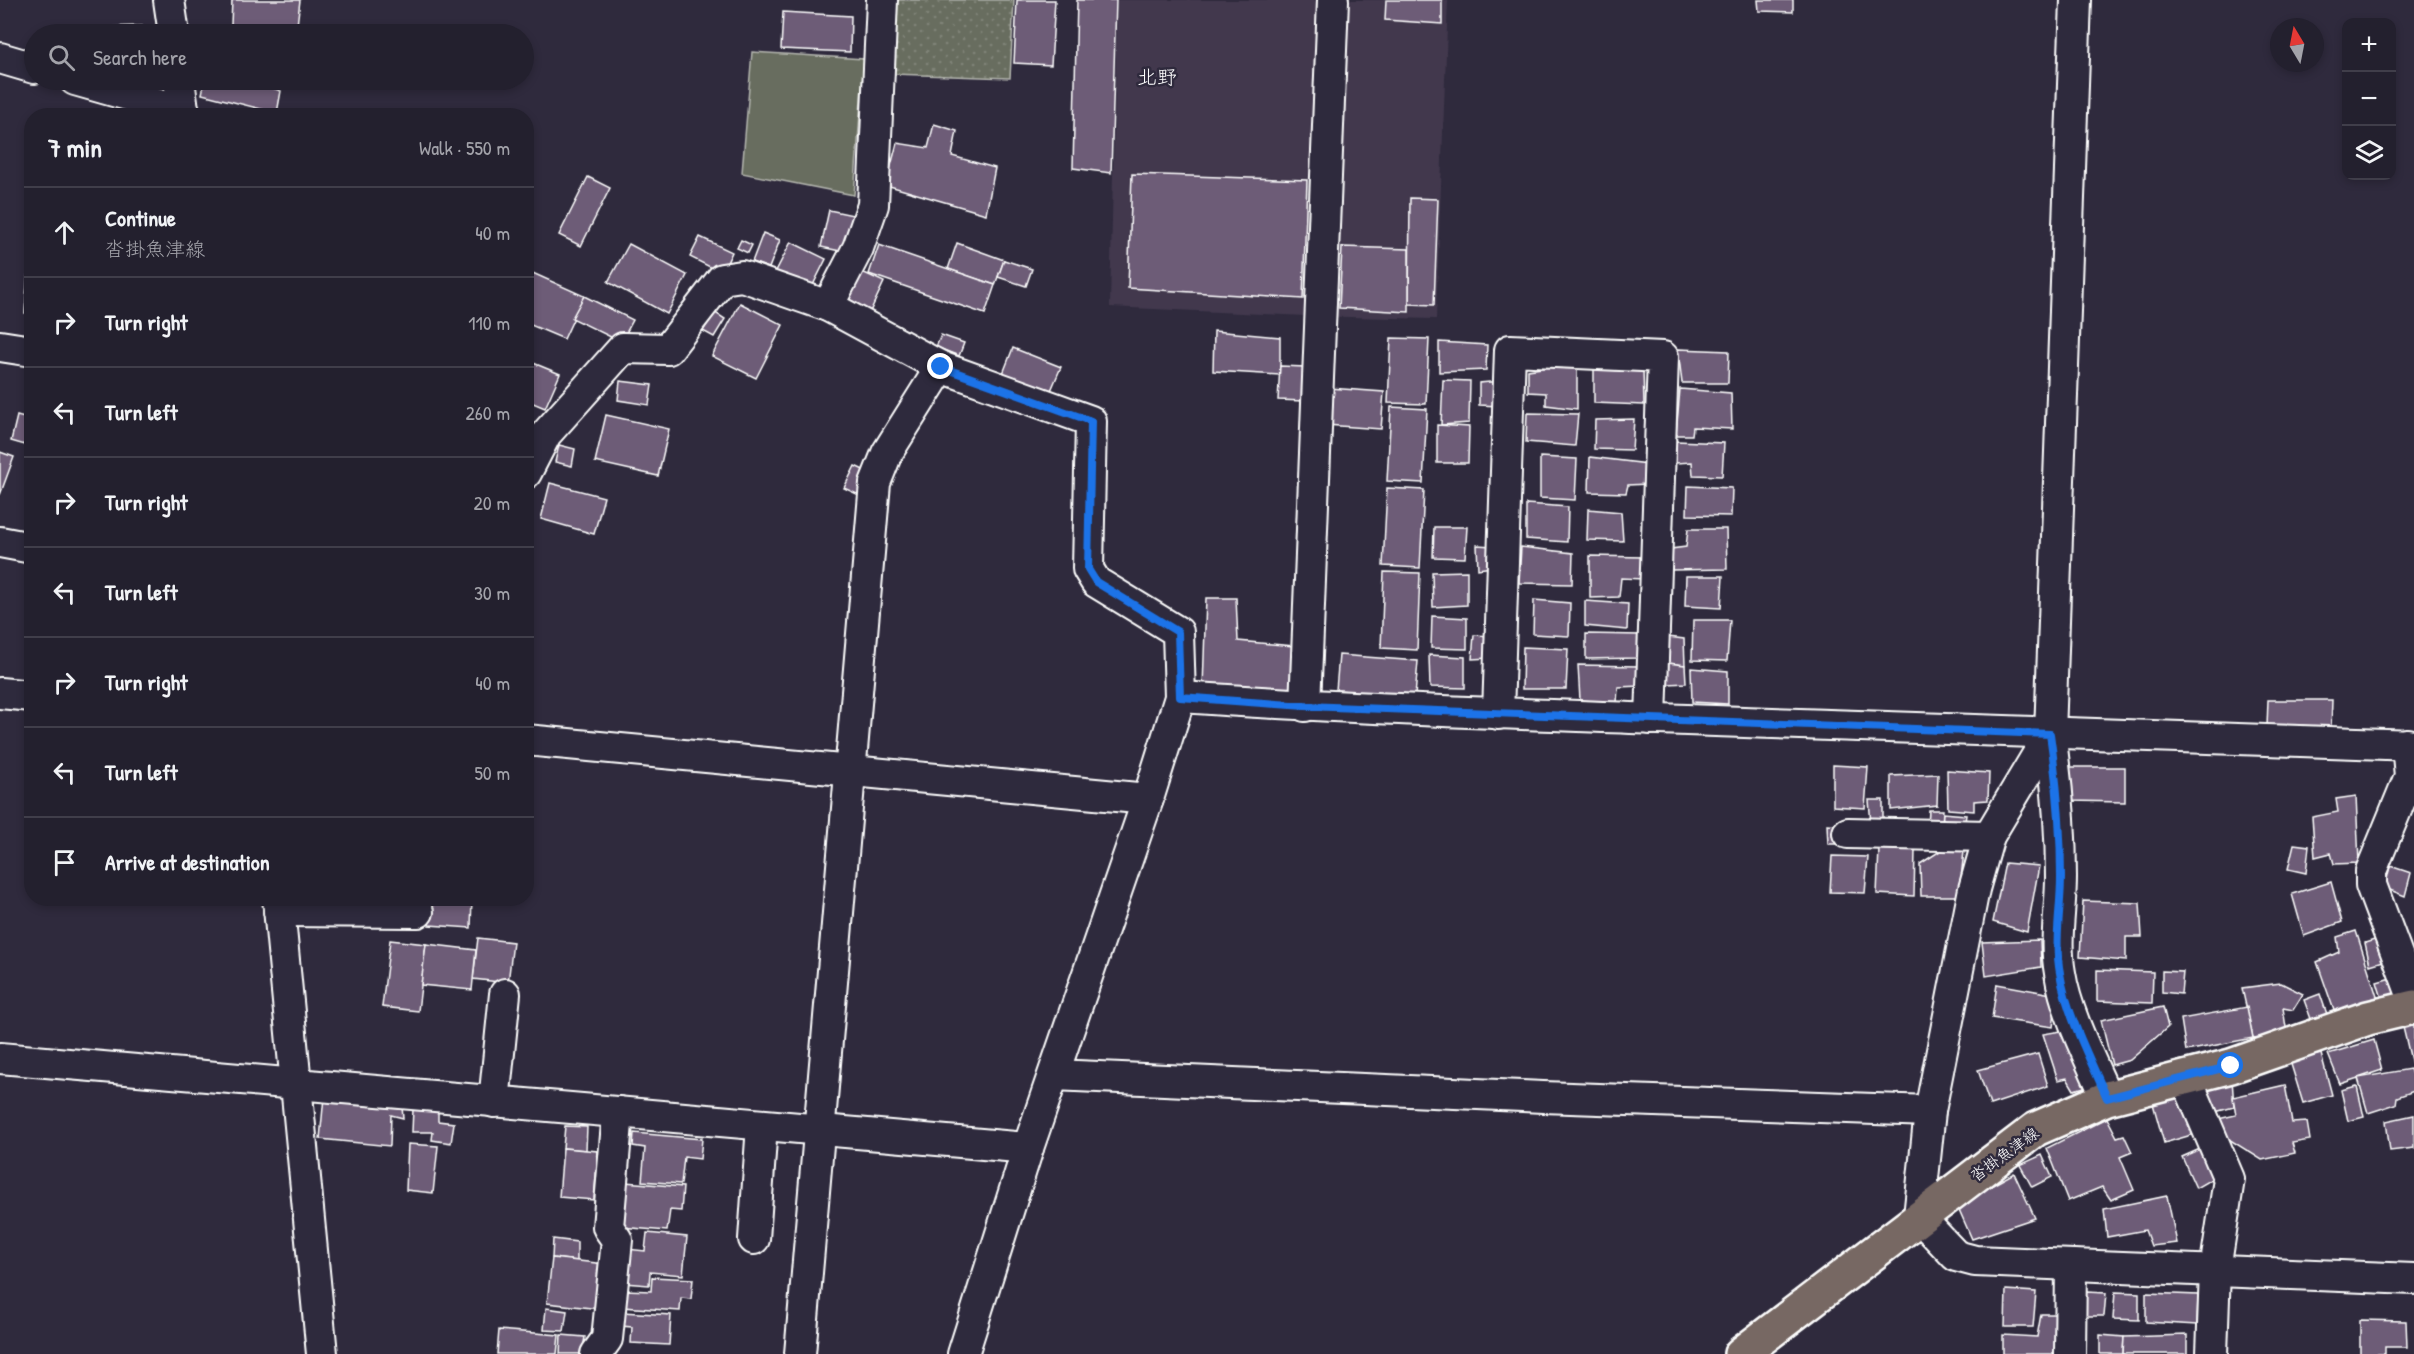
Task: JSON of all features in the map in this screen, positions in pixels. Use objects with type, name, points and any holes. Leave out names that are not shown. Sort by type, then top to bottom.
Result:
[{"type":"main road","name":"沓掛魚津線","points":[[1741,1354],[2036,1129],[2107,1098],[2231,1066],[2368,1018],[2414,1007]]},
{"type":"street","points":[[169,0],[173,24]]},
{"type":"street","points":[[828,306],[858,248],[873,205],[882,0]]},
{"type":"street","points":[[1305,706],[1333,0]]},
{"type":"street","points":[[2076,0],[2050,734],[2060,820],[2061,879],[2058,940],[2060,974],[2073,1016],[2107,1098]]},
{"type":"street","points":[[0,58],[24,65]]},
{"type":"street","points":[[108,90],[167,108]]},
{"type":"street","points":[[181,90],[183,108]]},
{"type":"street","points":[[534,457],[546,434],[623,348],[668,349],[722,279],[742,276],[828,306],[941,367],[1091,421],[1088,569],[1096,582],[1178,632],[1180,697],[1148,799],[1028,1148],[963,1354]]},
{"type":"street","points":[[0,346],[24,350]]},
{"type":"street","points":[[1498,714],[1510,350],[1663,357],[1651,719]]},
{"type":"street","points":[[800,1354],[875,483],[887,453],[941,367]]},
{"type":"street","points":[[0,542],[24,546]]},
{"type":"street","points":[[0,693],[24,695]]},
{"type":"street","points":[[1180,697],[1305,706],[1498,714],[2410,745],[2410,776],[2371,870],[2371,885],[2414,1000]]},
{"type":"street","points":[[2050,734],[1989,836],[1974,889],[1930,1111],[1919,1217],[1956,1256],[1975,1261],[2414,1279]]},
{"type":"street","points":[[534,741],[1148,799]]},
{"type":"street","points":[[1848,832],[1989,836]]},
{"type":"street","points":[[279,906],[322,1354]]},
{"type":"street","points":[[299,906],[418,912]]},
{"type":"street","points":[[494,1102],[505,994]]},
{"type":"street","points":[[0,1058],[1028,1148]]},
{"type":"street","points":[[1054,1075],[1531,1097],[1930,1111]]},
{"type":"street","points":[[2186,1078],[2229,1179],[2215,1270],[2212,1354]]},
{"type":"street","points":[[596,1354],[607,1339],[617,1240],[608,1227],[618,1112]]},
{"type":"street","points":[[754,1239],[762,1125]]},
{"type":"street","points":[[2070,1354],[2071,1265]]},
{"type":"shaded area","points":[[1117,0],[1448,0],[1436,319],[1110,307]]},
{"type":"green space","points":[[895,0],[1014,0],[1010,78],[892,74]]},
{"type":"green space","points":[[752,52],[864,59],[854,195],[742,173]]},
{"type":"building","points":[[232,0],[300,0],[297,24],[231,24]]},
{"type":"building","points":[[1017,0],[1055,0],[1051,65],[1014,63]]},
{"type":"building","points":[[1077,0],[1116,0],[1111,173],[1073,168]]},
{"type":"building","points":[[1386,0],[1442,0],[1442,24],[1385,20]]},
{"type":"building","points":[[1758,0],[1793,0],[1793,12],[1759,11]]},
{"type":"building","points":[[783,12],[851,16],[850,52],[781,49]]},
{"type":"building","points":[[203,90],[281,91],[278,108],[257,108],[202,94]]},
{"type":"building","points":[[934,124],[957,131],[952,156],[995,168],[986,214],[886,185],[897,143],[928,148]]},
{"type":"building","points":[[1132,174],[1307,180],[1303,299],[1128,288]]},
{"type":"building","points":[[588,177],[610,188],[581,246],[559,235]]},
{"type":"building","points":[[1410,198],[1438,199],[1434,305],[1409,304]]},
{"type":"building","points":[[829,210],[853,215],[845,252],[821,247]]},
{"type":"building","points":[[763,233],[780,240],[769,268],[752,262]]},
{"type":"building","points":[[700,237],[732,252],[722,273],[690,257]]},
{"type":"building","points":[[741,240],[752,245],[748,253],[737,248]]},
{"type":"building","points":[[791,242],[826,259],[810,291],[775,273]]},
{"type":"building","points":[[957,243],[1004,260],[995,285],[948,269]]},
{"type":"building","points":[[629,244],[687,275],[667,314],[608,282]]},
{"type":"building","points":[[879,245],[995,285],[985,314],[869,274]]},
{"type":"building","points":[[1342,247],[1409,249],[1409,312],[1339,308]]},
{"type":"building","points":[[1004,260],[1032,269],[1026,286],[998,277]]},
{"type":"building","points":[[860,271],[884,282],[868,316],[844,305]]},
{"type":"building","points":[[534,274],[584,296],[564,339],[534,326]]},
{"type":"building","points":[[584,296],[633,320],[621,342],[572,318]]},
{"type":"building","points":[[740,303],[783,325],[756,378],[712,356]]},
{"type":"building","points":[[714,312],[725,319],[714,337],[703,331]]},
{"type":"building","points":[[1214,331],[1280,337],[1280,375],[1213,371]]},
{"type":"building","points":[[941,335],[964,343],[959,356],[936,347]]},
{"type":"building","points":[[1391,338],[1429,339],[1426,404],[1388,403]]},
{"type":"building","points":[[1439,342],[1487,345],[1486,370],[1439,372]]},
{"type":"building","points":[[1013,348],[1061,367],[1049,395],[1002,376]]},
{"type":"building","points":[[1678,349],[1729,351],[1728,383],[1682,383]]},
{"type":"building","points":[[534,363],[560,374],[545,408],[534,403]]},
{"type":"building","points":[[1577,363],[1577,409],[1546,405],[1546,393],[1528,392],[1528,370]]},
{"type":"building","points":[[1280,366],[1305,367],[1304,401],[1278,400]]},
{"type":"building","points":[[1594,366],[1643,369],[1644,405],[1594,403]]},
{"type":"building","points":[[1443,380],[1470,381],[1469,423],[1441,425]]},
{"type":"building","points":[[620,381],[652,385],[649,405],[618,400]]},
{"type":"building","points":[[1501,381],[1499,406],[1479,405],[1479,383]]},
{"type":"building","points":[[1329,388],[1384,392],[1381,429],[1326,425]]},
{"type":"building","points":[[1680,389],[1731,393],[1732,429],[1693,427],[1692,435],[1676,435]]},
{"type":"building","points":[[1391,407],[1427,409],[1423,483],[1387,481]]},
{"type":"building","points":[[1527,413],[1578,414],[1575,446],[1526,442]]},
{"type":"building","points":[[606,415],[669,429],[658,476],[595,462]]},
{"type":"building","points":[[17,416],[24,418],[24,445],[11,441]]},
{"type":"building","points":[[1634,419],[1632,450],[1594,449],[1595,420]]},
{"type":"building","points":[[1437,425],[1469,427],[1468,463],[1437,463]]},
{"type":"building","points":[[1676,441],[1724,443],[1722,476],[1693,475],[1692,462],[1676,463]]},
{"type":"building","points":[[559,445],[575,449],[572,466],[555,462]]},
{"type":"building","points":[[0,452],[14,457],[0,495]]},
{"type":"building","points":[[1540,457],[1577,459],[1575,500],[1540,498]]},
{"type":"building","points":[[1590,457],[1648,464],[1647,484],[1628,485],[1626,493],[1589,492]]},
{"type":"building","points":[[855,466],[870,473],[859,495],[844,488]]},
{"type":"building","points":[[550,483],[604,497],[594,534],[541,519]]},
{"type":"building","points":[[1688,486],[1732,488],[1731,516],[1687,515]]},
{"type":"building","points":[[1387,488],[1424,490],[1420,568],[1383,566]]},
{"type":"building","points":[[1526,504],[1568,507],[1567,542],[1526,539]]},
{"type":"building","points":[[1588,509],[1621,512],[1623,541],[1587,540]]},
{"type":"building","points":[[1434,527],[1467,527],[1465,558],[1433,557]]},
{"type":"building","points":[[1688,529],[1726,529],[1727,569],[1671,570],[1671,549],[1686,547]]},
{"type":"building","points":[[1477,545],[1492,546],[1492,567],[1478,569]]},
{"type":"building","points":[[1521,547],[1573,553],[1572,584],[1519,583]]},
{"type":"building","points":[[1590,556],[1643,557],[1644,579],[1621,578],[1619,597],[1590,598]]},
{"type":"building","points":[[1467,571],[1467,605],[1433,607],[1432,572]]},
{"type":"building","points":[[1384,572],[1420,573],[1417,650],[1381,648]]},
{"type":"building","points":[[1686,576],[1723,576],[1721,608],[1685,606]]},
{"type":"building","points":[[1206,598],[1236,598],[1238,641],[1294,646],[1292,691],[1203,688]]},
{"type":"building","points":[[1534,600],[1570,603],[1569,636],[1533,634]]},
{"type":"building","points":[[1585,601],[1628,604],[1627,630],[1585,626]]},
{"type":"building","points":[[1432,616],[1467,618],[1467,649],[1431,648]]},
{"type":"building","points":[[1693,620],[1730,620],[1727,661],[1692,660]]},
{"type":"building","points":[[1586,634],[1640,635],[1638,658],[1586,659]]},
{"type":"building","points":[[1474,635],[1490,636],[1489,658],[1472,659]]},
{"type":"building","points":[[1668,637],[1684,639],[1685,665],[1667,663]]},
{"type":"building","points":[[1523,647],[1568,649],[1566,689],[1522,689]]},
{"type":"building","points":[[1339,655],[1418,661],[1415,696],[1336,690]]},
{"type":"building","points":[[1429,655],[1465,657],[1465,688],[1430,687]]},
{"type":"building","points":[[1667,663],[1685,665],[1686,683],[1668,684]]},
{"type":"building","points":[[1578,665],[1639,666],[1640,686],[1618,687],[1617,703],[1580,700]]},
{"type":"building","points":[[1691,668],[1728,671],[1728,704],[1692,702]]},
{"type":"building","points":[[2268,700],[2332,700],[2331,729],[2267,727]]},
{"type":"building","points":[[1833,765],[1868,767],[1865,808],[1833,806]]},
{"type":"building","points":[[2069,767],[2125,767],[2125,802],[2069,801]]},
{"type":"building","points":[[1947,770],[1989,773],[1988,800],[1974,801],[1974,811],[1948,809]]},
{"type":"building","points":[[1938,774],[1937,805],[1891,810],[1891,776]]},
{"type":"building","points":[[2356,796],[2359,863],[2334,864],[2331,853],[2315,857],[2312,817],[2338,812],[2336,799]]},
{"type":"building","points":[[1869,800],[1883,800],[1883,823],[1871,824]]},
{"type":"building","points":[[1929,810],[1943,810],[1942,827],[1928,827]]},
{"type":"building","points":[[1943,813],[1966,815],[1964,828],[1942,827]]},
{"type":"building","points":[[1827,824],[1843,825],[1842,844],[1828,844]]},
{"type":"building","points":[[2294,844],[2309,846],[2306,873],[2288,869]]},
{"type":"building","points":[[1879,849],[1915,850],[1914,896],[1877,894]]},
{"type":"building","points":[[1940,851],[1964,851],[1959,896],[1921,896],[1920,864]]},
{"type":"building","points":[[1832,856],[1868,857],[1865,893],[1830,892]]},
{"type":"building","points":[[2005,863],[2039,866],[2027,932],[1993,922]]},
{"type":"building","points":[[2390,866],[2411,873],[2405,896],[2385,888]]},
{"type":"building","points":[[2331,882],[2342,922],[2304,936],[2292,894]]},
{"type":"building","points":[[2083,901],[2140,903],[2142,937],[2126,937],[2126,961],[2080,957]]},
{"type":"building","points":[[430,906],[472,906],[471,928],[429,925]]},
{"type":"building","points":[[2356,931],[2380,1006],[2337,1019],[2317,962],[2339,952],[2337,937]]},
{"type":"building","points":[[2384,937],[2390,959],[2370,965],[2365,943]]},
{"type":"building","points":[[478,938],[513,942],[508,983],[473,979]]},
{"type":"building","points":[[390,940],[426,944],[418,1011],[382,1007]]},
{"type":"building","points":[[2040,940],[2041,967],[1986,976],[1982,942]]},
{"type":"building","points":[[426,944],[476,950],[472,990],[421,985]]},
{"type":"building","points":[[2097,970],[2153,972],[2152,1003],[2097,1001]]},
{"type":"building","points":[[2162,971],[2183,972],[2181,994],[2162,992]]},
{"type":"building","points":[[2398,976],[2405,1000],[2384,1005],[2377,982]]},
{"type":"building","points":[[2281,983],[2303,994],[2293,1010],[2283,1008],[2287,1034],[2253,1038],[2242,988]]},
{"type":"building","points":[[1997,984],[2057,995],[2053,1027],[1992,1018]]},
{"type":"building","points":[[2320,994],[2330,1023],[2314,1027],[2304,1000]]},
{"type":"building","points":[[2163,1007],[2168,1027],[2130,1060],[2112,1065],[2101,1020]]},
{"type":"building","points":[[2247,1007],[2253,1038],[2186,1051],[2181,1019]]},
{"type":"building","points":[[2414,1020],[2414,1073],[2402,1023]]},
{"type":"building","points":[[2067,1030],[2088,1086],[2074,1090],[2067,1078],[2058,1080],[2043,1034]]},
{"type":"building","points":[[2374,1040],[2382,1070],[2340,1084],[2328,1054]]},
{"type":"building","points":[[2038,1054],[2048,1086],[1990,1105],[1978,1070]]},
{"type":"building","points":[[2321,1054],[2332,1095],[2303,1103],[2290,1061]]},
{"type":"building","points":[[2410,1069],[2414,1091],[2397,1097],[2396,1104],[2368,1113],[2358,1078]]},
{"type":"building","points":[[2232,1079],[2234,1107],[2215,1112],[2206,1083]]},
{"type":"building","points":[[2285,1085],[2292,1123],[2307,1122],[2310,1140],[2292,1143],[2295,1153],[2262,1160],[2227,1138],[2218,1119],[2236,1115],[2233,1097]]},
{"type":"building","points":[[2357,1086],[2364,1117],[2348,1121],[2341,1090]]},
{"type":"building","points":[[2183,1092],[2195,1134],[2164,1143],[2152,1100]]},
{"type":"building","points":[[324,1097],[402,1107],[403,1118],[391,1115],[390,1146],[320,1139]]},
{"type":"building","points":[[413,1109],[438,1110],[438,1121],[454,1123],[451,1143],[432,1140],[433,1132],[412,1132]]},
{"type":"building","points":[[2414,1115],[2414,1148],[2390,1151],[2386,1121]]},
{"type":"building","points":[[2107,1118],[2117,1137],[2124,1135],[2132,1152],[2120,1157],[2134,1190],[2111,1200],[2102,1187],[2068,1201],[2047,1148]]},
{"type":"building","points":[[565,1126],[587,1127],[586,1150],[563,1148]]},
{"type":"building","points":[[634,1133],[702,1139],[700,1159],[684,1157],[681,1184],[642,1181],[645,1148],[633,1146]]},
{"type":"building","points":[[408,1144],[438,1146],[433,1193],[406,1190]]},
{"type":"building","points":[[563,1148],[598,1151],[594,1200],[559,1197]]},
{"type":"building","points":[[2200,1149],[2215,1177],[2196,1188],[2182,1157]]},
{"type":"building","points":[[2042,1155],[2052,1177],[2032,1187],[2020,1165]]},
{"type":"building","points":[[2014,1173],[2035,1218],[1972,1239],[1957,1205]]},
{"type":"building","points":[[625,1182],[683,1187],[681,1211],[670,1210],[667,1231],[621,1227]]},
{"type":"building","points":[[2167,1196],[2177,1243],[2151,1246],[2145,1230],[2107,1237],[2104,1209]]},
{"type":"building","points":[[647,1233],[687,1237],[683,1275],[650,1272],[649,1285],[624,1283],[627,1249],[645,1251]]},
{"type":"building","points":[[553,1239],[577,1242],[577,1261],[552,1258]]},
{"type":"building","points":[[552,1258],[605,1264],[600,1309],[547,1303]]},
{"type":"building","points":[[652,1277],[693,1279],[691,1299],[681,1298],[680,1311],[622,1307],[624,1290],[651,1291]]},
{"type":"building","points":[[2006,1290],[2036,1292],[2033,1327],[2005,1327]]},
{"type":"building","points":[[2086,1292],[2106,1293],[2104,1316],[2085,1316]]},
{"type":"building","points":[[2115,1292],[2139,1293],[2139,1320],[2113,1319]]},
{"type":"building","points":[[2146,1293],[2198,1295],[2197,1325],[2146,1322]]},
{"type":"building","points":[[546,1308],[567,1311],[564,1331],[544,1330]]},
{"type":"building","points":[[622,1312],[671,1315],[669,1345],[631,1343],[632,1327],[621,1326]]},
{"type":"building","points":[[2041,1314],[2059,1314],[2059,1354],[2003,1354],[2003,1335],[2037,1337]]},
{"type":"building","points":[[2360,1320],[2406,1321],[2407,1347],[2385,1347],[2385,1354],[2360,1354]]},
{"type":"building","points":[[499,1330],[559,1335],[557,1354],[497,1354]]},
{"type":"building","points":[[561,1335],[585,1337],[582,1354],[560,1354]]},
{"type":"building","points":[[2100,1335],[2124,1337],[2123,1354],[2100,1354]]},
{"type":"building","points":[[2187,1335],[2187,1354],[2123,1354],[2124,1337]]},
{"type":"district","name":"北野","points":[[1157,77]]},
{"type":"route","points":[[941,367],[1091,421],[1088,569],[1096,582],[1178,632],[1180,697],[1305,706],[2050,734],[2060,820],[2061,879],[2058,940],[2060,974],[2073,1016],[2107,1098],[2231,1066]]}]
